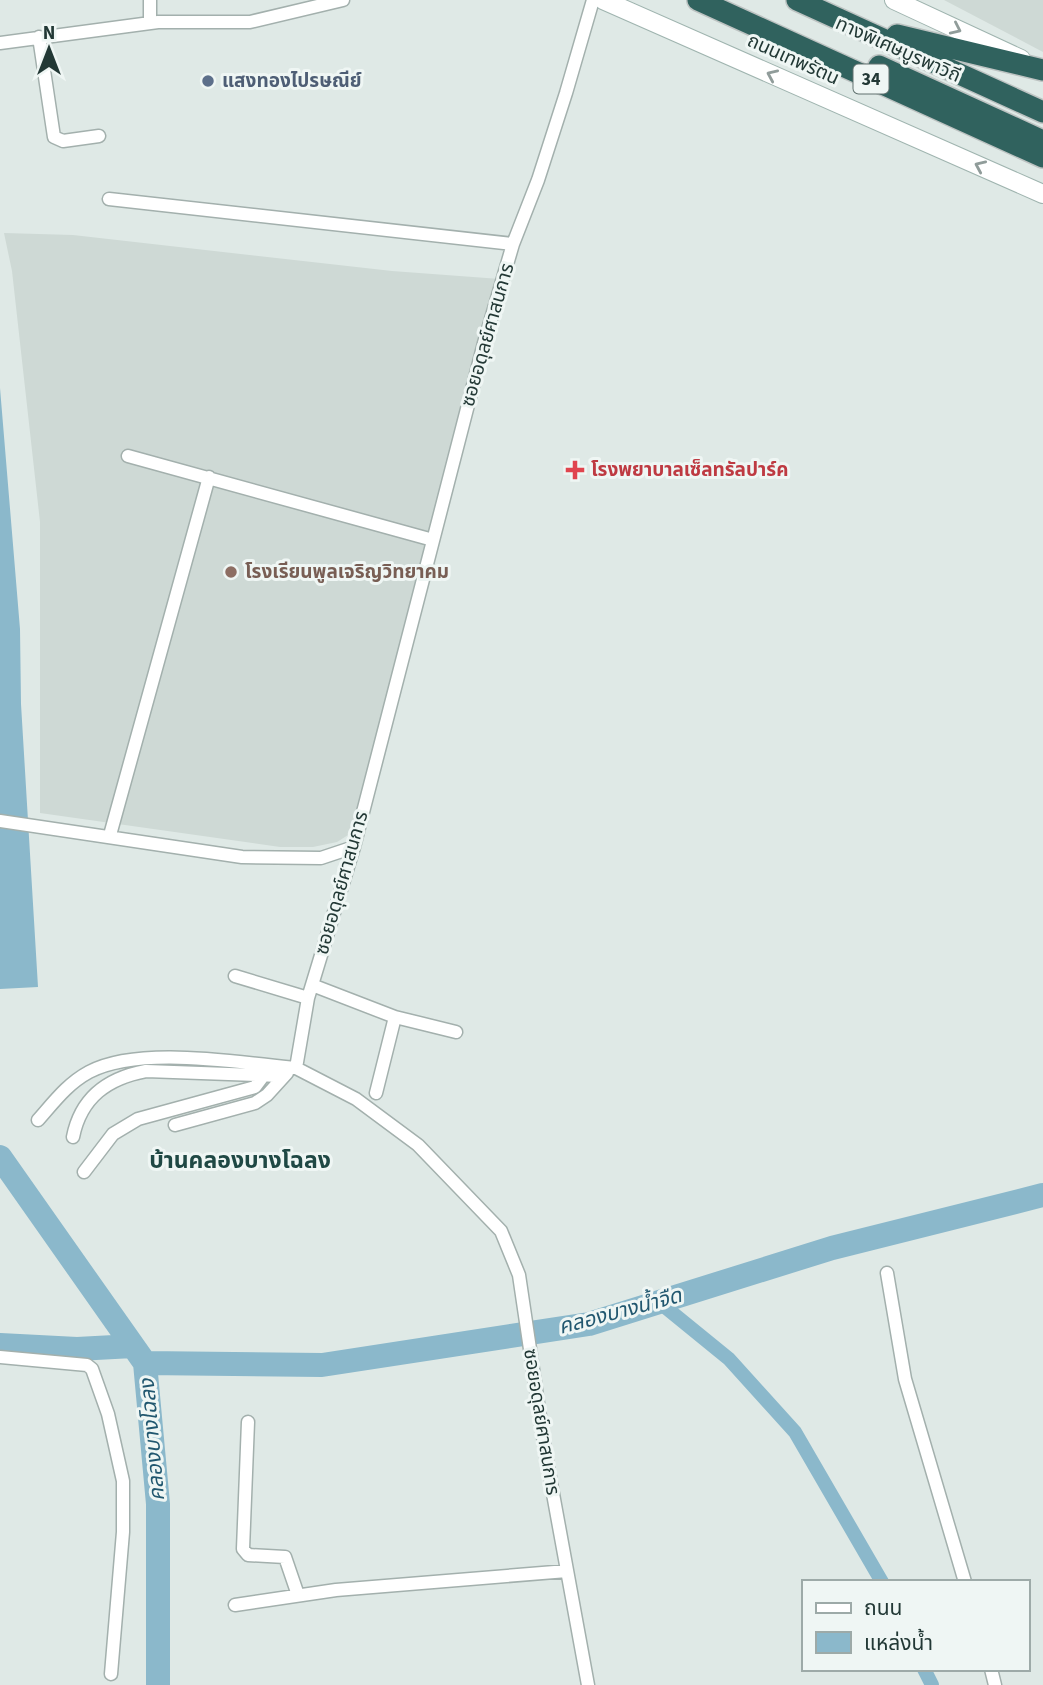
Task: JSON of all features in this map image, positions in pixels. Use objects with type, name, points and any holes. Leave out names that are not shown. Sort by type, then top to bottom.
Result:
[{"type":"highway","name":"ถนนเทพรัตน","points":[[698,0],[1043,157]]},
{"type":"highway","name":"ทางพิเศษบูรพาวิถี","points":[[733,0],[1043,141]]},
{"type":"highway","name":"ทางพิเศษบูรพาวิถี","points":[[797,0],[1043,112]]},
{"type":"highway","name":"34","points":[[813,0],[1043,105]]},
{"type":"highway","points":[[884,33],[1043,69]]},
{"type":"highway","points":[[977,127],[1043,170]]},
{"type":"main road","name":"ถนนเทพรัตน","points":[[603,0],[1043,194]]},
{"type":"main road","points":[[894,0],[1043,69]]},
{"type":"street","points":[[150,0],[150,23]]},
{"type":"street","points":[[0,43],[150,23],[250,22],[343,0]]},
{"type":"street","name":"ซอยอดุลย์ศาสนการ","points":[[588,1685],[533,1378],[519,1275],[501,1231],[418,1145],[356,1099],[296,1068],[310,991],[354,847],[513,244],[538,180],[593,0]]},
{"type":"street","points":[[39,37],[54,137],[63,141],[99,136]]},
{"type":"street","points":[[109,199],[513,244]]},
{"type":"street","points":[[128,456],[433,540]]},
{"type":"street","points":[[110,835],[209,477]]},
{"type":"street","points":[[0,821],[110,835],[243,857],[321,858],[354,847]]},
{"type":"street","points":[[235,976],[310,991],[456,1032]]},
{"type":"street","points":[[376,1093],[396,1017]]},
{"type":"street","points":[[38,1120],[67,1087],[108,1064],[175,1059],[296,1068]]},
{"type":"street","points":[[175,1125],[255,1103],[267,1095],[281,1076],[296,1068]]},
{"type":"street","points":[[74,1137],[79,1116],[86,1107],[112,1080],[124,1075],[146,1071],[281,1076]]},
{"type":"street","points":[[84,1172],[113,1134],[138,1119],[255,1087],[264,1075]]},
{"type":"street","points":[[887,1273],[905,1379],[964,1580]]},
{"type":"street","points":[[0,1357],[87,1365],[92,1369],[100,1391],[123,1481],[123,1532],[111,1674]]},
{"type":"street","points":[[248,1422],[243,1549],[248,1555],[285,1557],[298,1595]]},
{"type":"street","points":[[236,1605],[298,1595],[567,1571]]},
{"type":"shaded area","points":[[944,0],[1043,0],[1043,52]]},
{"type":"shaded area","name":"โรงเรียนพูลเจริญวิทยาคม","points":[[4,233],[73,235],[392,271],[500,279],[356,830],[337,842],[313,847],[280,847],[40,813],[40,522],[12,271]]},
{"type":"water","points":[[0,388],[20,629],[21,704],[38,987],[0,989]]},
{"type":"waterway","name":"คลองบางโฉลง","points":[[0,1157],[145,1363],[158,1504],[158,1685]]},
{"type":"waterway","name":"คลองบางน้ำจืด","points":[[145,1363],[322,1365],[589,1324],[832,1248],[1043,1195]]},
{"type":"waterway","points":[[659,1302],[729,1359],[795,1432],[881,1580]]},
{"type":"waterway","points":[[0,1345],[77,1349],[133,1346]]},
{"type":"waterway","points":[[925,1671],[932,1685]]},
{"type":"place","name":"แสงทองไปรษณีย์","points":[[208,81]]},
{"type":"place","name":"โรงพยาบาลเซ็ลทรัลปาร์ค","points":[[575,470]]},
{"type":"place","name":"โรงเรียนพูลเจริญวิทยาคม","points":[[231,572]]},
{"type":"district","name":"บ้านคลองบางโฉลง","points":[[240,1160]]}]
